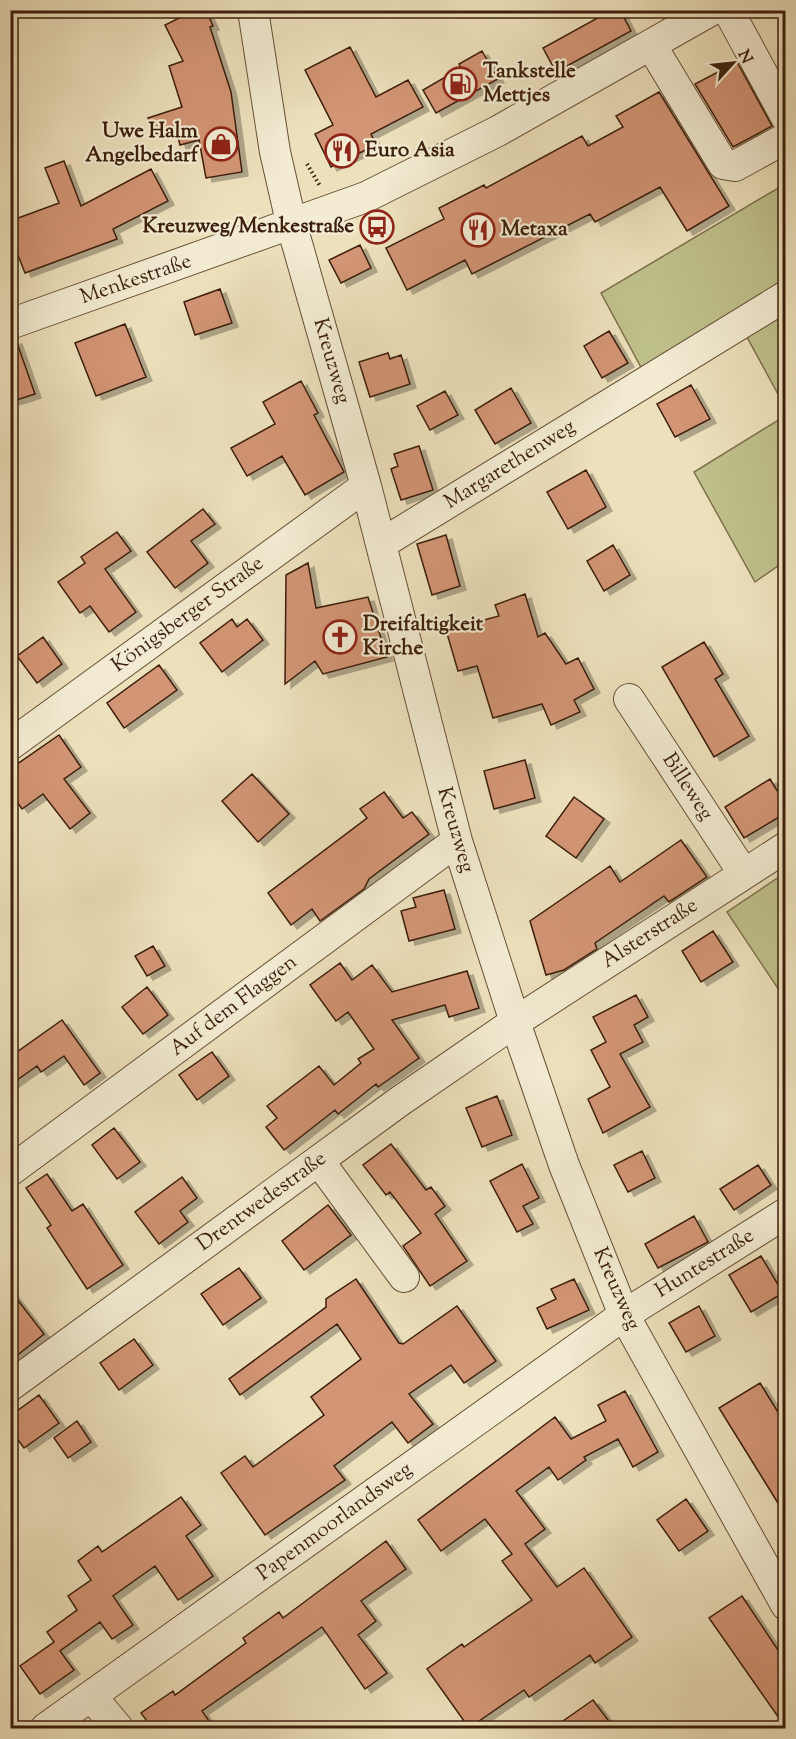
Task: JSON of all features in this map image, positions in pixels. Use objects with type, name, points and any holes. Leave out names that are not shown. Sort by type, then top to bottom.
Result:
[{"type":"street","name":"Menkestraße","points":[[10,324],[292,226],[366,197],[498,131],[712,10]]},
{"type":"street","points":[[728,10],[786,117]]},
{"type":"street","name":"Kreuzweg","points":[[255,11],[275,153],[292,226],[366,486],[457,841],[515,1022],[564,1165],[624,1315],[786,1605]]},
{"type":"street","points":[[651,45],[723,164],[735,166],[786,138]]},
{"type":"street","name":"Margarethenweg","points":[[381,544],[786,296]]},
{"type":"street","name":"Königsberger Straße","points":[[10,745],[366,486]]},
{"type":"street","name":"Billeweg","points":[[629,699],[744,874]]},
{"type":"street","name":"Auf dem Flaggen","points":[[10,1172],[457,841]]},
{"type":"street","name":"Alsterstraße","points":[[515,1022],[786,847]]},
{"type":"street","name":"Drentwedestraße","points":[[10,1386],[318,1161],[515,1022]]},
{"type":"street","points":[[318,1161],[404,1277]]},
{"type":"street","name":"Huntestraße","points":[[624,1315],[786,1213]]},
{"type":"street","name":"Papenmoorlandsweg","points":[[46,1728],[624,1315]]},
{"type":"street","points":[[92,1696],[118,1728]]},
{"type":"green space","points":[[785,184],[785,407],[742,328],[650,384],[601,293]]},
{"type":"green space","points":[[785,416],[785,561],[755,582],[694,472]]},
{"type":"green space","points":[[785,873],[785,999],[727,912]]},
{"type":"building","points":[[195,10],[206,10],[213,26],[210,27],[231,92],[242,172],[206,178],[199,140],[180,145],[176,129],[156,134],[148,118],[182,107],[169,66],[183,61],[165,25]]},
{"type":"building","points":[[612,10],[620,10],[631,31],[556,72],[543,48]]},
{"type":"building","points":[[350,47],[376,97],[408,80],[423,107],[371,134],[376,145],[331,167],[315,134],[333,125],[305,70]]},
{"type":"building","name":"Tankstelle Mettjes","points":[[482,51],[498,79],[436,113],[423,90],[461,68],[459,64]]},
{"type":"building","points":[[737,62],[772,126],[733,147],[695,84]]},
{"type":"building","points":[[659,92],[729,206],[687,231],[660,187],[595,222],[590,214],[472,274],[465,260],[407,290],[386,248],[444,219],[439,208],[484,185],[486,188],[582,136],[588,146],[623,127],[616,116]]},
{"type":"building","points":[[64,161],[81,206],[151,169],[168,201],[113,229],[117,239],[25,273],[10,235],[10,221],[59,203],[45,168]]},
{"type":"building","points":[[360,245],[371,268],[341,283],[329,260]]},
{"type":"building","points":[[220,289],[232,323],[195,335],[184,302]]},
{"type":"building","points":[[125,324],[146,377],[96,396],[75,343]]},
{"type":"building","points":[[609,331],[628,363],[602,378],[584,346]]},
{"type":"building","points":[[16,340],[35,394],[10,402],[10,341]]},
{"type":"building","points":[[388,353],[390,359],[401,355],[410,384],[370,397],[359,362]]},
{"type":"building","points":[[301,381],[318,413],[314,415],[344,472],[305,495],[282,456],[247,476],[231,448],[275,424],[263,402]]},
{"type":"building","points":[[691,385],[710,419],[675,437],[657,404]]},
{"type":"building","points":[[511,388],[531,423],[495,444],[475,410]]},
{"type":"building","points":[[445,391],[458,415],[430,430],[417,406]]},
{"type":"building","points":[[419,446],[433,490],[401,500],[391,469],[398,466],[394,454]]},
{"type":"building","points":[[586,470],[606,507],[568,529],[547,492]]},
{"type":"building","points":[[203,509],[215,524],[191,541],[208,563],[175,588],[147,552]]},
{"type":"building","points":[[117,532],[131,551],[105,569],[136,612],[109,632],[90,606],[80,613],[58,582],[85,563],[81,557]]},
{"type":"building","points":[[446,535],[460,586],[432,595],[417,544]]},
{"type":"building","points":[[613,545],[630,575],[604,591],[587,561]]},
{"type":"building","name":"Dreifaltigkeit Kirche","points":[[308,563],[316,608],[368,597],[387,657],[323,674],[315,661],[285,684],[286,575]]},
{"type":"building","points":[[525,594],[538,637],[545,633],[566,664],[578,658],[594,689],[574,700],[580,712],[551,725],[542,704],[493,718],[477,666],[458,671],[446,630],[499,616],[495,605]]},
{"type":"building","points":[[232,619],[237,627],[247,619],[263,640],[222,672],[200,643]]},
{"type":"building","points":[[43,637],[62,664],[37,683],[17,656]]},
{"type":"building","points":[[704,642],[723,674],[715,679],[749,736],[714,757],[662,667]]},
{"type":"building","points":[[159,665],[177,690],[124,728],[107,703]]},
{"type":"building","points":[[59,735],[81,767],[64,779],[90,813],[70,829],[43,794],[22,809],[10,792],[10,769]]},
{"type":"building","points":[[525,760],[535,798],[494,809],[484,771]]},
{"type":"building","points":[[252,774],[289,814],[258,842],[222,801]]},
{"type":"building","points":[[770,779],[786,805],[786,813],[744,838],[725,807]]},
{"type":"building","points":[[384,792],[403,818],[412,812],[429,834],[369,879],[364,889],[320,921],[312,909],[291,925],[268,893],[367,818],[360,809]]},
{"type":"building","points":[[574,797],[604,819],[576,858],[546,836]]},
{"type":"building","points":[[681,840],[707,877],[669,902],[664,896],[595,943],[597,949],[564,970],[546,975],[530,921],[610,866],[620,882]]},
{"type":"building","points":[[444,890],[455,929],[409,941],[401,911],[416,907],[413,898]]},
{"type":"building","points":[[713,931],[733,962],[701,982],[682,951]]},
{"type":"building","points":[[153,946],[165,966],[147,976],[135,956]]},
{"type":"building","points":[[340,963],[352,980],[372,965],[392,992],[467,971],[479,1008],[449,1017],[445,1005],[392,1020],[419,1058],[378,1087],[376,1084],[338,1114],[335,1110],[284,1150],[266,1127],[277,1118],[267,1106],[319,1066],[334,1085],[361,1063],[358,1059],[374,1049],[348,1012],[336,1021],[310,985]]},
{"type":"building","points":[[147,987],[168,1015],[143,1034],[122,1007]]},
{"type":"building","points":[[636,995],[648,1017],[634,1025],[643,1042],[620,1054],[650,1107],[603,1133],[588,1099],[610,1087],[591,1050],[606,1042],[593,1017]]},
{"type":"building","points":[[62,1020],[100,1073],[84,1085],[64,1056],[41,1072],[37,1066],[10,1085],[10,1057]]},
{"type":"building","points":[[212,1052],[229,1076],[197,1100],[179,1075]]},
{"type":"building","points":[[497,1096],[512,1135],[482,1147],[466,1108]]},
{"type":"building","points":[[114,1128],[140,1162],[117,1179],[92,1145]]},
{"type":"building","points":[[391,1144],[426,1190],[431,1187],[445,1206],[435,1214],[467,1261],[430,1286],[403,1246],[421,1233],[390,1192],[386,1195],[363,1165]]},
{"type":"building","points":[[642,1151],[655,1178],[628,1192],[614,1165]]},
{"type":"building","points":[[522,1164],[539,1198],[523,1206],[533,1224],[517,1232],[490,1181]]},
{"type":"building","points":[[758,1165],[771,1185],[734,1210],[720,1189]]},
{"type":"building","points":[[47,1174],[72,1211],[83,1204],[123,1265],[87,1289],[47,1228],[51,1225],[26,1188]]},
{"type":"building","points":[[182,1177],[197,1198],[180,1211],[188,1222],[159,1244],[135,1212]]},
{"type":"building","points":[[328,1205],[351,1235],[304,1270],[282,1241]]},
{"type":"building","points":[[694,1216],[708,1242],[658,1268],[645,1244]]},
{"type":"building","points":[[761,1256],[783,1293],[751,1312],[729,1275]]},
{"type":"building","points":[[239,1268],[261,1298],[223,1325],[201,1294]]},
{"type":"building","points":[[356,1279],[399,1343],[403,1344],[457,1306],[496,1361],[464,1383],[451,1365],[409,1394],[433,1424],[408,1443],[392,1422],[334,1466],[345,1480],[265,1535],[221,1473],[245,1456],[253,1467],[324,1415],[311,1397],[361,1359],[337,1324],[240,1395],[229,1379],[326,1307],[326,1299]]},
{"type":"building","points":[[574,1279],[589,1310],[547,1329],[537,1308],[556,1299],[551,1289]]},
{"type":"building","points":[[10,1290],[44,1334],[10,1361]]},
{"type":"building","points":[[699,1306],[715,1336],[686,1352],[669,1323]]},
{"type":"building","points":[[134,1339],[153,1365],[119,1390],[100,1363]]},
{"type":"building","points":[[760,1383],[786,1425],[786,1516],[719,1408]]},
{"type":"building","points":[[625,1391],[658,1452],[633,1467],[618,1439],[584,1457],[586,1460],[558,1480],[549,1467],[516,1491],[545,1529],[525,1544],[557,1587],[584,1568],[632,1637],[595,1663],[590,1655],[529,1697],[524,1690],[469,1728],[427,1669],[462,1644],[464,1647],[532,1600],[502,1561],[512,1554],[485,1519],[441,1551],[418,1520],[555,1417],[571,1439],[606,1421],[598,1405]]},
{"type":"building","points":[[39,1395],[59,1423],[24,1448],[10,1429],[10,1416]]},
{"type":"building","points":[[77,1421],[91,1442],[68,1458],[54,1438]]},
{"type":"building","points":[[181,1497],[201,1525],[186,1536],[213,1576],[178,1600],[155,1566],[113,1596],[133,1625],[112,1639],[100,1622],[60,1651],[74,1670],[40,1694],[20,1666],[54,1642],[47,1632],[77,1610],[68,1596],[91,1580],[78,1561],[98,1546],[102,1552]]},
{"type":"building","points":[[686,1499],[708,1531],[679,1551],[657,1520]]},
{"type":"building","points":[[386,1541],[406,1569],[361,1601],[376,1621],[358,1635],[387,1673],[365,1689],[322,1627],[202,1711],[214,1728],[152,1728],[141,1713],[173,1691],[175,1695],[246,1643],[243,1638],[279,1612],[283,1618]]},
{"type":"building","points":[[742,1596],[786,1662],[786,1728],[709,1618]]},
{"type":"building","points":[[593,1700],[614,1728],[553,1728]]},
{"type":"place","name":"Tankstelle Mettjes","points":[[460,84]]},
{"type":"place","name":"Uwe Halm Angelbedarf","points":[[221,144]]},
{"type":"place","name":"Euro Asia","points":[[342,151]]},
{"type":"place","name":"Kreuzweg/Menkestraße","points":[[377,227]]},
{"type":"place","name":"Metaxa","points":[[478,230]]},
{"type":"place","name":"Dreifaltigkeit Kirche","points":[[340,637]]}]
